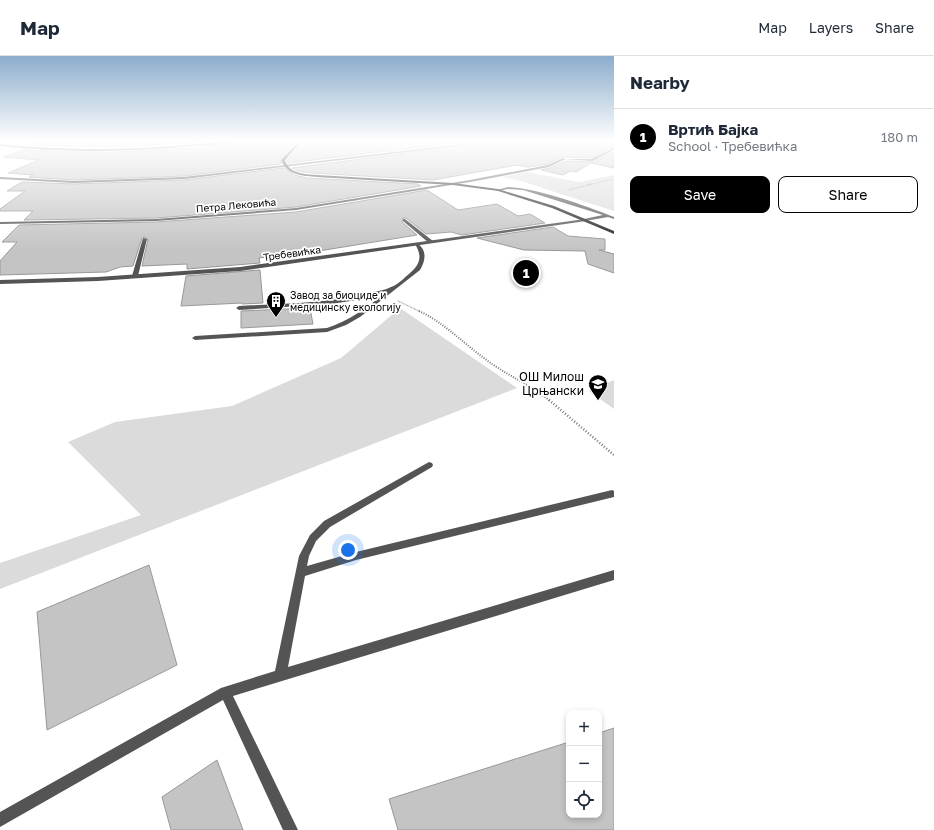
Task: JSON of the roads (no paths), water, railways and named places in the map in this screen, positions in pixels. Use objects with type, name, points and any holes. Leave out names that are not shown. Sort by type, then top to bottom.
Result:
[{"type":"street","points":[[0,178],[74,182],[201,176]]},
{"type":"street","points":[[327,176],[453,184],[498,190],[543,203],[614,233]]},
{"type":"street","name":"Петра Лековића","points":[[0,223],[92,222],[231,215],[318,206],[495,176]]},
{"type":"street","points":[[498,190],[508,188],[523,189],[614,218]]},
{"type":"street","name":"Требевићка","points":[[0,282],[98,279],[240,269],[608,216]]},
{"type":"street","points":[[404,220],[431,242]]},
{"type":"street","points":[[135,276],[145,239]]},
{"type":"street","points":[[195,338],[327,330],[339,327],[351,321],[418,269],[423,261],[423,253],[417,244]]},
{"type":"street","points":[[239,308],[331,302],[357,298],[394,288]]},
{"type":"street","points":[[280,676],[304,556],[313,538],[327,524],[429,465]]},
{"type":"street","points":[[301,573],[356,556],[612,494]]},
{"type":"street","points":[[0,820],[224,692],[614,575]]},
{"type":"street","points":[[224,692],[291,830]]},
{"type":"place","name":"Вртић Бајка","points":[[526,273]]},
{"type":"place","name":"Завод за биоциде и медицинску екологију","points":[[276,318]]},
{"type":"place","name":"ОШ Милош Црњански","points":[[598,401]]}]
